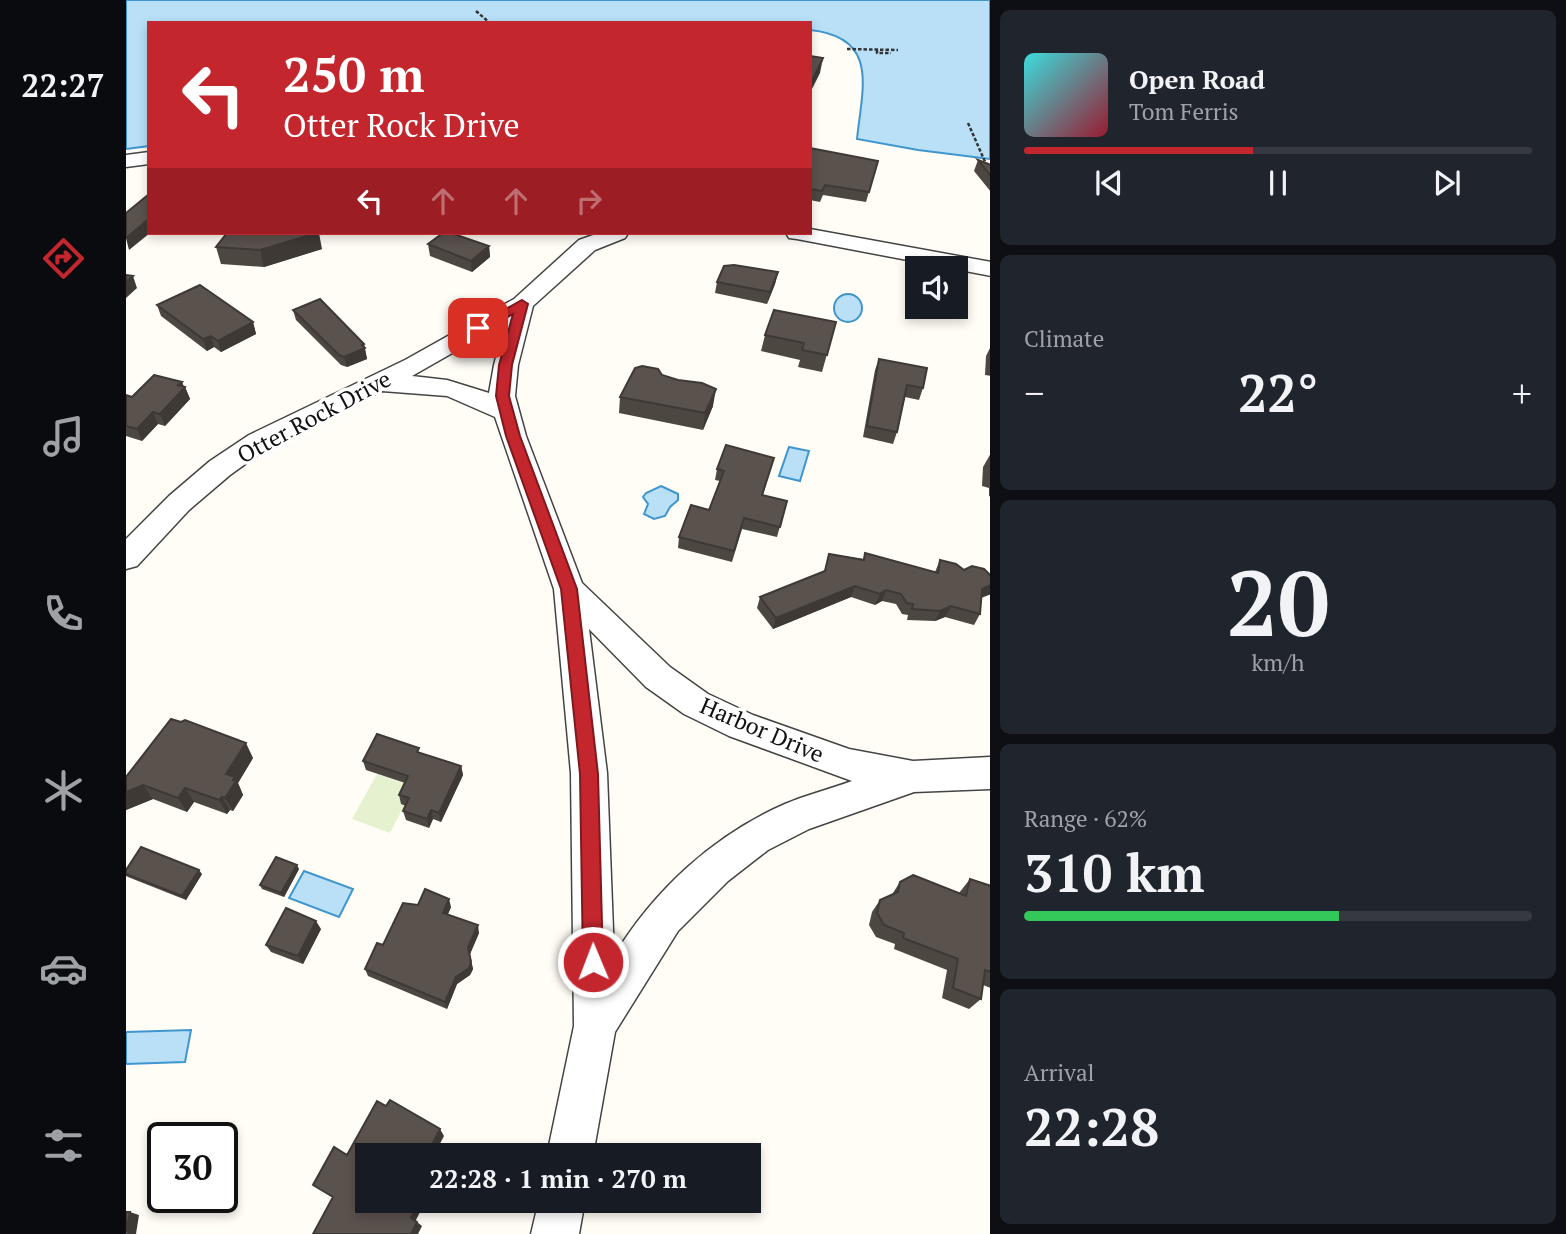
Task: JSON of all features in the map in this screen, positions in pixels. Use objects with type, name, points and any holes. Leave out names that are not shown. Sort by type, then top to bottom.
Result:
[{"type":"street","points":[[126,161],[147,158]]},
{"type":"street","points":[[572,1143],[595,1027],[589,774],[569,589],[502,396],[506,365],[522,304],[589,239],[608,235]]},
{"type":"street","points":[[808,235],[990,269]]},
{"type":"street","name":"Otter Rock Drive","points":[[126,558],[179,503],[220,468],[259,441],[443,349],[522,304]]},
{"type":"street","points":[[377,382],[438,386],[466,391],[507,413]]},
{"type":"street","name":"Harbor Drive","points":[[569,589],[658,677],[696,704],[741,726],[849,765],[914,776],[990,772]]},
{"type":"street","name":"Harbor Drive","points":[[595,1027],[635,959],[664,917],[715,868],[755,838],[798,816],[914,776]]},
{"type":"street","points":[[555,1234],[559,1213]]},
{"type":"path","points":[[476,11],[488,21]]},
{"type":"path","points":[[847,49],[898,50]]},
{"type":"path","points":[[877,50],[877,53],[891,53]]},
{"type":"path","points":[[968,123],[986,164]]},
{"type":"green space","points":[[377,774],[414,787],[390,833],[352,819]]},
{"type":"water","points":[[126,0],[990,0],[990,159],[857,139],[863,84],[862,68],[857,54],[848,43],[832,35],[812,30],[812,21],[147,21],[147,146],[126,149]]},
{"type":"water","points":[[848,294],[858,298],[862,308],[858,318],[848,322],[838,318],[834,308],[838,298]]},
{"type":"water","points":[[789,447],[809,451],[800,481],[779,476]]},
{"type":"water","points":[[661,486],[678,494],[678,500],[665,516],[654,519],[644,514],[648,504],[643,497]]},
{"type":"water","points":[[304,871],[353,889],[339,917],[289,898]]},
{"type":"water","points":[[191,1030],[185,1062],[126,1064],[126,1032]]},
{"type":"building","points":[[812,56],[823,58],[812,81]]},
{"type":"building","points":[[812,148],[878,161],[869,192],[825,185],[822,191],[812,189]]},
{"type":"building","points":[[978,160],[990,165],[990,175]]},
{"type":"building","points":[[147,196],[147,221],[126,238],[126,213]]},
{"type":"building","points":[[225,235],[310,235],[260,250],[216,247]]},
{"type":"building","points":[[440,235],[457,235],[489,246],[471,261],[428,244]]},
{"type":"building","points":[[724,266],[778,272],[770,292],[717,282]]},
{"type":"building","points":[[200,285],[253,322],[218,341],[211,336],[203,339],[157,305]]},
{"type":"building","points":[[320,299],[365,348],[344,357],[339,355],[293,310]]},
{"type":"building","points":[[774,310],[836,322],[827,355],[802,350],[804,343],[765,335]]},
{"type":"building","points":[[879,359],[927,368],[923,388],[907,385],[897,432],[867,426]]},
{"type":"building","points":[[642,366],[658,369],[662,375],[678,380],[702,383],[716,389],[705,413],[620,397],[635,368]]},
{"type":"building","points":[[154,375],[182,382],[178,385],[185,387],[160,414],[153,412],[137,429],[126,426],[126,395],[132,397]]},
{"type":"building","points":[[726,445],[774,458],[762,495],[787,501],[780,527],[744,518],[734,551],[679,537],[691,505],[709,510],[724,471],[717,469]]},
{"type":"building","points":[[865,553],[938,573],[940,560],[956,564],[964,570],[972,566],[984,569],[990,575],[990,585],[982,589],[980,614],[951,606],[940,611],[912,609],[913,604],[907,603],[901,594],[886,590],[880,594],[855,586],[776,618],[760,597],[825,571],[829,554],[864,560]]},
{"type":"building","points":[[171,719],[181,722],[185,720],[246,743],[226,774],[235,777],[233,780],[236,781],[225,798],[219,800],[185,788],[178,798],[143,785],[126,792],[126,777]]},
{"type":"building","points":[[377,734],[419,748],[417,752],[461,766],[439,813],[431,810],[427,819],[403,811],[409,798],[399,795],[408,776],[363,761]]},
{"type":"building","points":[[141,847],[199,870],[182,896],[126,874]]},
{"type":"building","points":[[276,857],[297,865],[281,893],[260,885]]},
{"type":"building","points":[[913,875],[966,896],[970,879],[990,886],[990,972],[985,970],[981,999],[953,988],[958,959],[903,938],[904,933],[884,925],[877,913],[880,900],[898,892],[900,882]]},
{"type":"building","points":[[425,889],[449,899],[443,913],[478,925],[468,947],[471,962],[469,968],[456,977],[445,1002],[365,969],[377,943],[383,945],[403,903],[418,905]]},
{"type":"building","points":[[286,908],[316,921],[298,956],[266,945]]},
{"type":"building","points":[[390,1100],[440,1129],[433,1143],[355,1143],[355,1213],[413,1213],[411,1218],[417,1222],[411,1234],[313,1234],[333,1197],[313,1185],[334,1147],[347,1155],[377,1101],[386,1106]]},
{"type":"building","points":[[126,1212],[130,1212],[126,1232]]},
{"type":"route","points":[[478,328],[522,304],[506,365],[502,396],[513,436],[569,589],[589,774],[593,962]]}]
